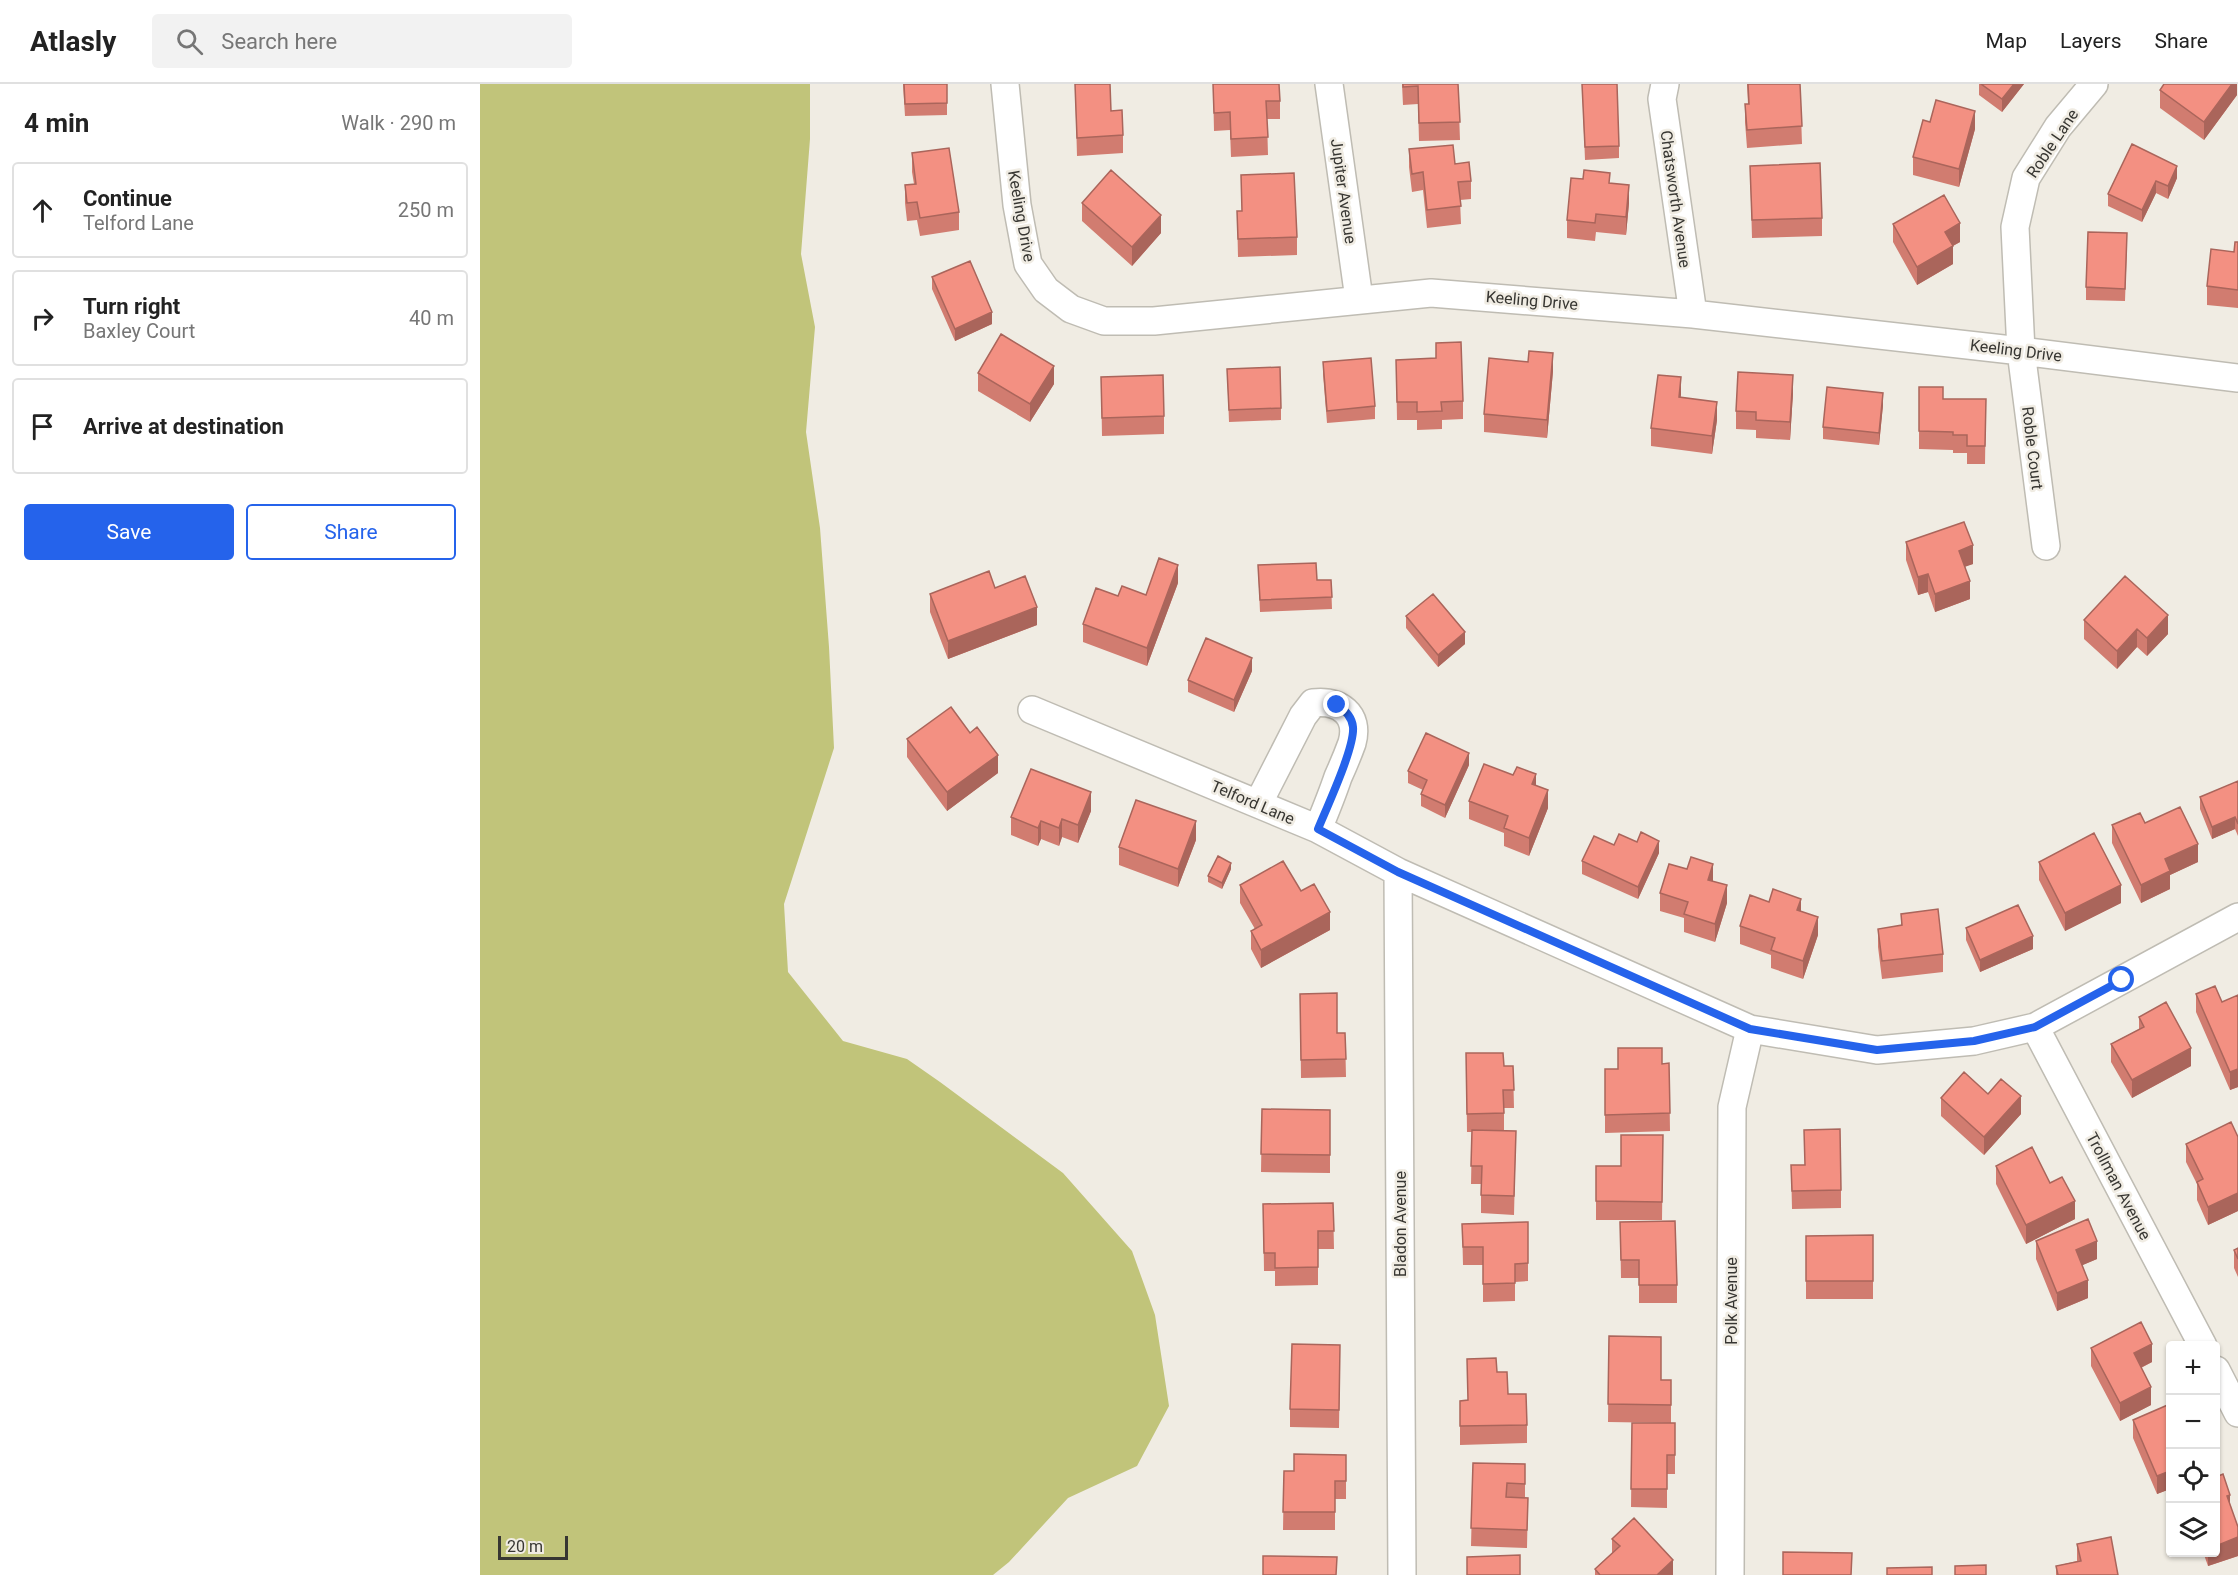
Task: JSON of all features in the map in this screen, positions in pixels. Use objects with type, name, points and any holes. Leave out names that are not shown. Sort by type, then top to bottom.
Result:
[{"type":"street","name":"Keeling Drive","points":[[1005,84],[1017,205],[1028,264],[1046,290],[1071,309],[1104,321],[1154,321],[1431,292],[1693,314],[2238,378]]},
{"type":"street","name":"Jupiter Avenue","points":[[1329,84],[1359,299]]},
{"type":"street","name":"Chatsworth Avenue","points":[[1665,84],[1662,99],[1693,314]]},
{"type":"street","name":"Roble Lane","points":[[2021,351],[2014,227],[2026,178],[2058,127],[2094,84]]},
{"type":"street","name":"Roble Court","points":[[2021,351],[2046,546]]},
{"type":"street","points":[[1258,804],[1303,716],[1313,703],[1325,702],[1337,705],[1347,711],[1353,725],[1352,741],[1318,829]]},
{"type":"street","name":"Telford Lane","points":[[1032,710],[1318,829],[1398,872],[1750,1029],[1877,1050],[1974,1041],[2035,1027],[2238,917]]},
{"type":"street","name":"Bladon Avenue","points":[[1398,872],[1402,1575]]},
{"type":"street","name":"Trollman Avenue","points":[[2035,1027],[2200,1341]]},
{"type":"street","name":"Polk Avenue","points":[[1730,1575],[1732,1107],[1750,1029]]},
{"type":"street","points":[[2220,1378],[2238,1413]]},
{"type":"green space","points":[[480,84],[810,84],[810,139],[801,254],[815,327],[806,432],[820,528],[834,748],[784,904],[788,972],[843,1041],[907,1059],[940,1082],[1063,1173],[1132,1251],[1155,1315],[1169,1406],[1137,1466],[1068,1498],[1009,1562],[993,1575],[480,1575]]},
{"type":"building","points":[[904,84],[947,84],[947,103],[905,104]]},
{"type":"building","points":[[1075,84],[1110,84],[1111,111],[1122,110],[1123,135],[1077,138]]},
{"type":"building","points":[[1213,84],[1279,84],[1280,101],[1266,101],[1268,137],[1231,139],[1230,112],[1214,113]]},
{"type":"building","points":[[1403,84],[1458,84],[1460,122],[1419,123],[1418,86],[1403,87]]},
{"type":"building","points":[[1582,84],[1617,84],[1619,146],[1585,147]]},
{"type":"building","points":[[1748,84],[1800,84],[1802,126],[1747,130],[1745,104],[1749,104]]},
{"type":"building","points":[[1981,84],[2014,84],[2002,99]]},
{"type":"building","points":[[2164,84],[2232,84],[2204,122],[2160,90]]},
{"type":"building","points":[[1936,100],[1975,111],[1959,169],[1913,157],[1923,120],[1930,122]]},
{"type":"building","points":[[2132,144],[2177,166],[2168,186],[2156,181],[2142,210],[2108,194]]},
{"type":"building","points":[[1453,145],[1455,164],[1469,162],[1471,181],[1458,182],[1461,206],[1427,210],[1423,172],[1412,174],[1409,149]]},
{"type":"building","points":[[949,148],[959,212],[920,218],[917,202],[907,203],[905,185],[916,184],[912,153]]},
{"type":"building","points":[[1820,163],[1822,218],[1752,220],[1750,166]]},
{"type":"building","points":[[1111,170],[1161,215],[1132,247],[1082,203]]},
{"type":"building","points":[[1584,170],[1610,173],[1609,183],[1629,185],[1626,217],[1596,214],[1595,223],[1567,220],[1571,178],[1583,179]]},
{"type":"building","points":[[1294,173],[1297,237],[1238,239],[1237,211],[1242,211],[1241,175]]},
{"type":"building","points":[[1944,195],[1960,223],[1945,232],[1953,246],[1917,267],[1893,224]]},
{"type":"building","points":[[2088,232],[2127,233],[2125,289],[2086,287]]},
{"type":"building","points":[[2235,242],[2238,242],[2238,290],[2207,286],[2211,249],[2234,252]]},
{"type":"building","points":[[970,261],[992,312],[955,329],[932,277]]},
{"type":"building","points":[[1001,334],[1054,366],[1030,404],[978,373]]},
{"type":"building","points":[[1461,342],[1463,401],[1441,402],[1442,411],[1417,412],[1417,402],[1397,402],[1396,360],[1436,358],[1436,343]]},
{"type":"building","points":[[1529,351],[1553,353],[1547,420],[1484,414],[1489,358],[1528,362]]},
{"type":"building","points":[[1371,358],[1375,406],[1327,411],[1323,362]]},
{"type":"building","points":[[1280,367],[1281,408],[1229,410],[1227,369]]},
{"type":"building","points":[[1738,372],[1793,375],[1790,422],[1756,420],[1756,412],[1736,411]]},
{"type":"building","points":[[1163,375],[1164,416],[1102,418],[1101,377]]},
{"type":"building","points":[[1658,375],[1681,377],[1679,397],[1717,402],[1712,436],[1651,428]]},
{"type":"building","points":[[1827,387],[1883,393],[1879,433],[1823,427]]},
{"type":"building","points":[[1919,387],[1943,387],[1943,399],[1986,399],[1985,446],[1967,446],[1967,435],[1953,435],[1953,432],[1919,431]]},
{"type":"building","points":[[1964,522],[1973,545],[1959,551],[1970,581],[1935,594],[1928,574],[1918,577],[1906,542]]},
{"type":"building","points":[[1159,558],[1178,565],[1147,648],[1083,624],[1096,588],[1118,596],[1122,586],[1146,595]]},
{"type":"building","points":[[1316,563],[1317,580],[1331,580],[1332,597],[1260,600],[1258,565]]},
{"type":"building","points":[[989,571],[995,588],[1025,576],[1037,607],[948,641],[930,594]]},
{"type":"building","points":[[2125,576],[2168,615],[2147,638],[2137,629],[2117,651],[2084,620]]},
{"type":"building","points":[[1433,594],[1465,632],[1438,655],[1406,616]]},
{"type":"building","points":[[1206,638],[1252,658],[1234,700],[1188,680]]},
{"type":"building","points":[[951,707],[970,733],[977,727],[998,755],[947,792],[907,739]]},
{"type":"building","points":[[1426,733],[1469,753],[1445,805],[1421,794],[1427,780],[1408,771]]},
{"type":"building","points":[[1484,764],[1513,775],[1517,767],[1536,774],[1532,784],[1548,790],[1529,838],[1504,828],[1508,816],[1469,801]]},
{"type":"building","points":[[1031,769],[1091,792],[1078,825],[1062,819],[1059,828],[1041,821],[1038,828],[1011,817]]},
{"type":"building","points":[[2238,781],[2238,824],[2235,817],[2212,827],[2200,797]]},
{"type":"building","points":[[1136,800],[1196,821],[1178,869],[1119,847]]},
{"type":"building","points":[[2180,807],[2198,844],[2165,859],[2170,871],[2141,885],[2112,825],[2140,813],[2145,823]]},
{"type":"building","points":[[1641,832],[1659,841],[1638,887],[1582,861],[1594,836],[1614,845],[1619,834],[1637,842]]},
{"type":"building","points":[[2094,833],[2121,885],[2065,913],[2039,862]]},
{"type":"building","points":[[1218,856],[1231,863],[1222,883],[1208,876]]},
{"type":"building","points":[[1691,857],[1713,864],[1708,880],[1727,885],[1715,924],[1684,914],[1688,902],[1660,893],[1669,864],[1687,869]]},
{"type":"building","points":[[1283,861],[1301,891],[1314,884],[1330,912],[1261,950],[1251,931],[1262,925],[1240,885]]},
{"type":"building","points":[[1773,889],[1801,899],[1797,910],[1818,917],[1803,961],[1771,950],[1775,938],[1740,926],[1750,895],[1769,902]]},
{"type":"building","points":[[2018,905],[2033,936],[1980,960],[1966,928]]},
{"type":"building","points":[[1938,909],[1943,954],[1882,961],[1878,929],[1902,925],[1901,914]]},
{"type":"building","points":[[2215,986],[2222,1002],[2238,995],[2238,1069],[2230,1072],[2196,994]]},
{"type":"building","points":[[1337,993],[1337,1033],[1345,1033],[1346,1059],[1301,1060],[1300,994]]},
{"type":"building","points":[[2166,1002],[2191,1048],[2132,1080],[2111,1044],[2144,1027],[2139,1017]]},
{"type":"building","points":[[1618,1048],[1662,1048],[1662,1064],[1669,1063],[1670,1113],[1605,1115],[1605,1069],[1618,1069]]},
{"type":"building","points":[[1466,1053],[1503,1053],[1504,1066],[1513,1066],[1514,1090],[1503,1090],[1504,1113],[1467,1114]]},
{"type":"building","points":[[1964,1072],[1988,1094],[2001,1079],[2021,1096],[1984,1137],[1941,1098]]},
{"type":"building","points":[[1262,1109],[1330,1110],[1330,1155],[1261,1154]]},
{"type":"building","points":[[2231,1122],[2238,1137],[2238,1193],[2208,1207],[2197,1182],[2203,1179],[2186,1144]]},
{"type":"building","points":[[1840,1129],[1841,1190],[1792,1191],[1791,1165],[1805,1165],[1804,1130]]},
{"type":"building","points":[[1472,1130],[1516,1131],[1514,1196],[1481,1195],[1482,1166],[1471,1166]]},
{"type":"building","points":[[1621,1135],[1663,1135],[1662,1202],[1596,1201],[1596,1166],[1621,1166]]},
{"type":"building","points":[[2032,1147],[2050,1183],[2062,1177],[2075,1201],[2026,1225],[1996,1166]]},
{"type":"building","points":[[1333,1203],[1334,1231],[1318,1231],[1318,1267],[1275,1268],[1275,1253],[1264,1253],[1263,1204]]},
{"type":"building","points":[[2088,1219],[2097,1241],[2076,1250],[2088,1280],[2057,1293],[2036,1241]]},
{"type":"building","points":[[1675,1221],[1677,1285],[1639,1285],[1639,1260],[1621,1260],[1620,1222]]},
{"type":"building","points":[[1528,1222],[1528,1263],[1515,1264],[1515,1283],[1483,1284],[1483,1247],[1463,1247],[1462,1224]]},
{"type":"building","points":[[1873,1235],[1873,1281],[1806,1281],[1806,1236]]},
{"type":"building","points":[[2141,1322],[2152,1344],[2134,1353],[2151,1387],[2120,1403],[2091,1348]]},
{"type":"building","points":[[1609,1336],[1661,1337],[1661,1380],[1671,1380],[1671,1405],[1608,1404]]},
{"type":"building","points":[[1292,1344],[1340,1345],[1339,1410],[1290,1409]]},
{"type":"building","points":[[1496,1358],[1497,1372],[1507,1372],[1508,1394],[1526,1394],[1527,1425],[1460,1426],[1460,1401],[1468,1400],[1467,1359]]},
{"type":"building","points":[[2166,1406],[2166,1473],[2157,1476],[2133,1420]]},
{"type":"building","points":[[1632,1423],[1675,1423],[1675,1455],[1667,1455],[1667,1489],[1631,1489]]},
{"type":"building","points":[[1294,1454],[1346,1455],[1346,1481],[1335,1481],[1335,1512],[1283,1512],[1284,1471],[1294,1471]]},
{"type":"building","points":[[1473,1463],[1525,1464],[1525,1484],[1507,1483],[1506,1497],[1528,1498],[1527,1530],[1471,1528]]},
{"type":"building","points":[[2223,1474],[2230,1495],[2227,1496],[2238,1527],[2238,1537],[2220,1544],[2220,1503],[2220,1475]]},
{"type":"building","points":[[1634,1518],[1673,1560],[1657,1575],[1600,1575],[1595,1569],[1620,1546],[1612,1539]]},
{"type":"building","points":[[2111,1537],[2118,1575],[2058,1575],[2056,1566],[2081,1561],[2077,1544]]},
{"type":"building","points":[[1783,1552],[1852,1553],[1851,1575],[1783,1575]]},
{"type":"building","points":[[1520,1555],[1520,1575],[1467,1575],[1467,1557]]},
{"type":"building","points":[[1263,1556],[1337,1557],[1336,1575],[1263,1575]]},
{"type":"building","points":[[1986,1565],[1986,1575],[1955,1575],[1955,1566]]},
{"type":"building","points":[[1932,1567],[1932,1575],[1887,1575],[1887,1568]]},
{"type":"route","points":[[1337,705],[1347,711],[1353,725],[1352,741],[1318,829],[1398,872],[1750,1029],[1877,1050],[1974,1041],[2035,1027],[2122,980]]}]
